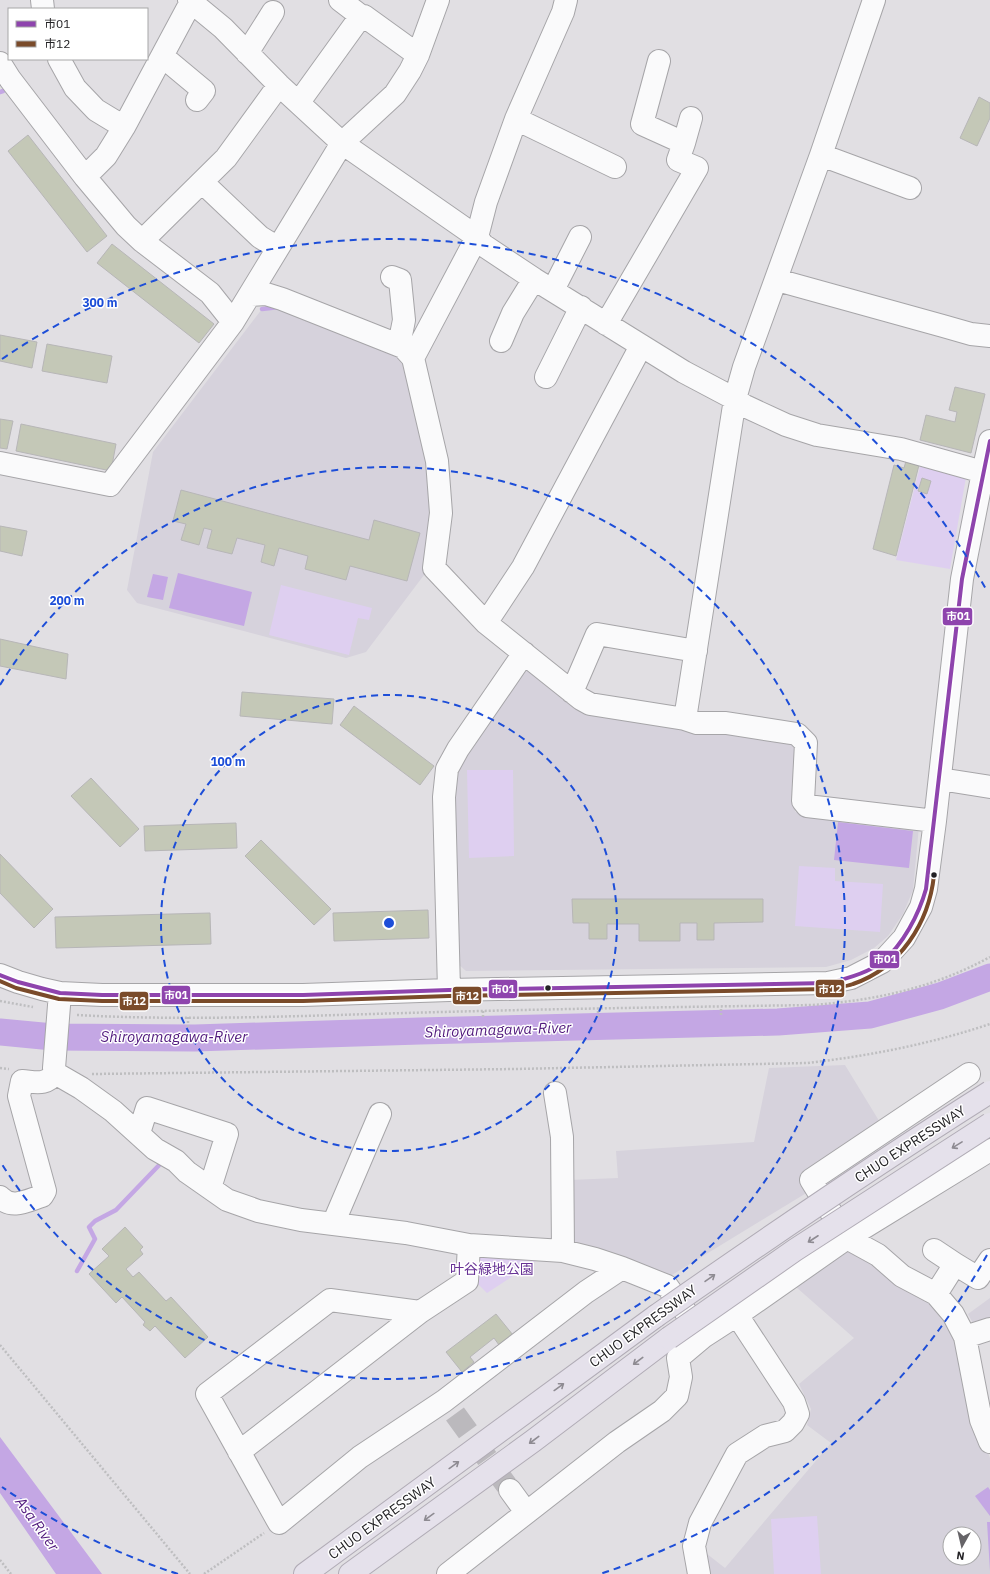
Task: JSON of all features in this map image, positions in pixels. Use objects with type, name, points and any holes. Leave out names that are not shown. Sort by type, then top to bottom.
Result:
[{"type":"highway","name":"CHUO EXPRESSWAY","points":[[313,1568],[656,1316],[782,1228],[895,1152],[990,1092]]},
{"type":"highway","name":"CHUO EXPRESSWAY","points":[[350,1574],[533,1441],[669,1338],[795,1250],[990,1124]]},
{"type":"street","points":[[85,177],[106,156],[124,127],[191,0],[223,28],[279,85],[342,143],[477,238],[483,245],[534,279],[684,372],[735,399],[745,406],[786,425],[817,434],[902,449],[986,474]]},
{"type":"street","points":[[340,0],[418,55]]},
{"type":"street","points":[[0,463],[110,485],[233,322],[251,295],[342,143],[395,94],[410,71],[418,55],[438,0]]},
{"type":"street","points":[[406,352],[477,238],[486,202],[516,119],[563,12],[566,0]]},
{"type":"street","points":[[685,719],[735,399],[744,367],[821,155],[874,0]]},
{"type":"street","points":[[247,53],[273,12]]},
{"type":"street","points":[[299,102],[361,16]]},
{"type":"street","points":[[162,56],[204,91],[197,100]]},
{"type":"street","points":[[60,60],[75,88],[96,110],[124,127]]},
{"type":"street","points":[[660,60],[642,124],[684,143]]},
{"type":"street","points":[[0,63],[10,79],[85,177],[126,226],[142,241],[210,293],[233,322]]},
{"type":"street","points":[[142,241],[226,158],[279,85]]},
{"type":"street","points":[[606,324],[697,168],[678,160],[691,118]]},
{"type":"street","points":[[516,119],[615,167]]},
{"type":"street","points":[[821,155],[910,188]]},
{"type":"street","points":[[202,182],[260,237],[278,248]]},
{"type":"street","points":[[553,290],[580,237]]},
{"type":"street","points":[[392,277],[400,280],[406,352],[437,461],[441,512],[434,568],[486,623],[572,692],[590,704],[685,719],[697,723],[726,723],[797,734],[806,743],[803,801],[807,806],[935,821]]},
{"type":"street","points":[[501,341],[513,313],[534,279]]},
{"type":"street","points":[[776,280],[950,328],[990,336]]},
{"type":"street","points":[[251,295],[266,294],[282,299],[406,352]]},
{"type":"street","points":[[546,376],[581,307]]},
{"type":"street","points":[[486,623],[524,567],[641,346]]},
{"type":"street","points":[[0,975],[18,982],[59,1003],[102,995],[295,995],[448,990],[828,983],[851,978],[882,962],[904,938],[915,921],[926,889],[962,579],[986,474],[990,441]]},
{"type":"street","points":[[572,692],[597,634],[696,651]]},
{"type":"street","points":[[448,990],[444,798],[448,769],[458,749],[524,653]]},
{"type":"street","points":[[940,778],[990,787]]},
{"type":"street","points":[[0,1197],[4,1201],[17,1204],[42,1196],[45,1190],[19,1096],[22,1080],[44,1083],[50,1079],[54,1071],[59,1003]]},
{"type":"street","points":[[54,1071],[114,1111],[156,1149],[176,1161],[187,1172],[227,1200],[258,1211],[301,1220],[406,1233],[469,1245],[563,1251],[622,1268],[667,1286],[704,1337]]},
{"type":"street","points":[[969,1074],[811,1180],[847,1238],[878,1254],[902,1276],[936,1294],[954,1314],[965,1337],[981,1420],[990,1442]]},
{"type":"street","points":[[556,1093],[562,1137],[563,1251]]},
{"type":"street","points":[[139,1133],[147,1108],[227,1134],[210,1188]]},
{"type":"street","points":[[333,1224],[380,1114]]},
{"type":"street","points":[[448,1574],[617,1442],[662,1411],[677,1396],[681,1377],[678,1358],[704,1337],[737,1316],[847,1238],[990,1150]]},
{"type":"street","points":[[239,1452],[420,1312],[467,1280],[469,1245]]},
{"type":"street","points":[[934,1250],[978,1278],[990,1260]]},
{"type":"street","points":[[936,1294],[955,1264]]},
{"type":"street","points":[[420,1312],[330,1300],[207,1394],[279,1523],[360,1456],[450,1407],[586,1292],[622,1268]]},
{"type":"street","points":[[699,1574],[694,1546],[700,1523],[737,1454],[765,1436],[785,1431],[793,1424],[798,1414],[794,1402],[737,1316]]},
{"type":"street","points":[[965,1337],[990,1328]]},
{"type":"street","points":[[510,1490],[526,1512]]},
{"type":"path","points":[[845,998],[846,1002]]},
{"type":"path","points":[[0,1001],[41,1009],[59,1003]]},
{"type":"path","points":[[721,1007],[721,1015]]},
{"type":"path","points":[[598,1009],[598,1017]]},
{"type":"path","points":[[482,1011],[483,1020]]},
{"type":"path","points":[[188,1017],[188,1027]]},
{"type":"path","points":[[90,1074],[516,1069],[807,1063],[850,1058],[930,1042],[990,1024]]},
{"type":"path","points":[[0,1345],[190,1574]]},
{"type":"path","points":[[204,1574],[279,1523]]},
{"type":"path","points":[[0,1560],[11,1574]]},
{"type":"shaded area","points":[[280,307],[396,354],[408,373],[430,483],[434,520],[427,571],[366,652],[346,658],[137,603],[127,590],[153,452],[262,309]]},
{"type":"shaded area","points":[[527,670],[584,710],[791,742],[798,748],[795,812],[919,826],[913,890],[903,914],[888,936],[874,948],[851,960],[826,967],[466,971],[457,963],[453,791],[456,769],[466,751]]},
{"type":"shaded area","points":[[845,1065],[881,1124],[800,1177],[808,1192],[667,1278],[570,1247],[569,1180],[618,1178],[616,1151],[754,1142],[769,1068]]},
{"type":"shaded area","points":[[849,1251],[873,1258],[927,1299],[956,1332],[975,1420],[990,1458],[990,1574],[707,1574],[702,1550],[725,1568],[831,1443],[807,1425],[811,1409],[799,1384],[854,1338],[796,1287]]},
{"type":"shaded area","points":[[990,1298],[990,1322],[975,1327],[968,1314]]},
{"type":"green space","points":[[921,463],[966,477],[950,569],[896,560]]},
{"type":"green space","points":[[281,585],[372,608],[369,620],[358,618],[349,655],[269,635]]},
{"type":"green space","points":[[467,770],[513,770],[514,856],[469,858]]},
{"type":"green space","points":[[799,866],[835,868],[835,881],[883,884],[880,932],[795,926]]},
{"type":"green space","name":"叶谷緑地公園","points":[[474,1250],[545,1255],[487,1293],[473,1279]]},
{"type":"green space","points":[[817,1516],[821,1574],[774,1574],[771,1519]]},
{"type":"water","points":[[178,573],[252,592],[244,626],[169,608]]},
{"type":"water","points":[[153,574],[168,577],[163,600],[147,597]]},
{"type":"water","points":[[838,822],[913,831],[909,868],[834,860]]},
{"type":"water","name":"Asa River","points":[[0,1437],[102,1574],[56,1574],[0,1493]]},
{"type":"water","points":[[988,1487],[990,1490],[990,1516],[975,1496]]},
{"type":"water","points":[[987,1522],[990,1522],[990,1571]]},
{"type":"building","points":[[979,97],[990,103],[990,118],[977,146],[960,138]]},
{"type":"building","points":[[28,135],[107,236],[87,252],[8,151]]},
{"type":"building","points":[[112,244],[214,324],[199,343],[97,263]]},
{"type":"building","points":[[0,335],[37,342],[32,368],[0,361]]},
{"type":"building","points":[[47,344],[112,356],[107,383],[42,371]]},
{"type":"building","points":[[955,387],[985,394],[971,453],[920,440],[926,415],[955,422],[957,412],[949,410]]},
{"type":"building","points":[[0,419],[13,421],[7,449],[0,448]]},
{"type":"building","points":[[21,424],[116,444],[111,471],[16,451]]},
{"type":"building","points":[[906,461],[919,465],[896,556],[873,549],[894,465],[904,468]]},
{"type":"building","points":[[922,478],[931,481],[927,494],[918,491]]},
{"type":"building","points":[[181,490],[369,540],[374,520],[420,533],[407,581],[350,566],[346,580],[305,569],[308,556],[279,548],[274,566],[261,562],[265,545],[237,538],[232,554],[207,548],[212,530],[204,528],[199,545],[181,540],[186,524],[173,521]]},
{"type":"building","points":[[0,526],[27,531],[22,556],[0,551]]},
{"type":"building","points":[[0,639],[68,654],[66,679],[0,666]]},
{"type":"building","points":[[242,692],[334,699],[332,724],[240,716]]},
{"type":"building","points":[[354,706],[434,766],[420,785],[340,725]]},
{"type":"building","points":[[91,778],[139,829],[120,847],[71,796]]},
{"type":"building","points":[[236,823],[237,848],[145,851],[144,826]]},
{"type":"building","points":[[261,840],[331,909],[314,925],[245,856]]},
{"type":"building","points":[[0,854],[53,909],[34,928],[0,893]]},
{"type":"building","points":[[572,899],[763,899],[763,922],[714,923],[714,940],[697,940],[697,923],[680,923],[680,941],[639,941],[639,924],[607,924],[607,939],[589,939],[589,923],[573,923]]},
{"type":"building","points":[[428,910],[429,938],[334,941],[333,913]]},
{"type":"building","points":[[210,913],[211,944],[56,948],[55,917]]},
{"type":"building","points":[[125,1227],[143,1247],[140,1250],[143,1254],[126,1269],[133,1277],[139,1272],[166,1301],[171,1297],[208,1337],[185,1358],[155,1326],[150,1331],[143,1325],[145,1322],[122,1297],[116,1303],[89,1274],[109,1256],[102,1249]]},
{"type":"building","points":[[496,1314],[513,1335],[499,1345],[494,1338],[470,1357],[474,1362],[462,1372],[446,1352]]},
{"type":"waterway","points":[[262,309],[279,307]]},
{"type":"waterway","name":"Shiroyamagawa-River","points":[[0,1032],[53,1037],[195,1038],[778,1022],[870,1015],[940,996],[990,977]]},
{"type":"waterway","points":[[77,1271],[95,1239],[89,1227],[95,1221],[116,1210],[164,1160]]},
{"type":"tunnel","points":[[455,1414],[510,1490]]},
{"type":"transit line","name":"市01","points":[[0,975],[18,982],[60,993],[102,995],[303,995],[449,990],[828,983],[864,972],[876,966],[890,955],[903,938],[915,919],[926,889],[962,579],[990,441]]},
{"type":"transit line","name":"市12","points":[[0,981],[16,988],[59,999],[102,1001],[303,1001],[449,996],[829,989],[850,985],[870,977],[885,967],[898,955],[909,942],[919,926],[926,910],[934,875]]}]
